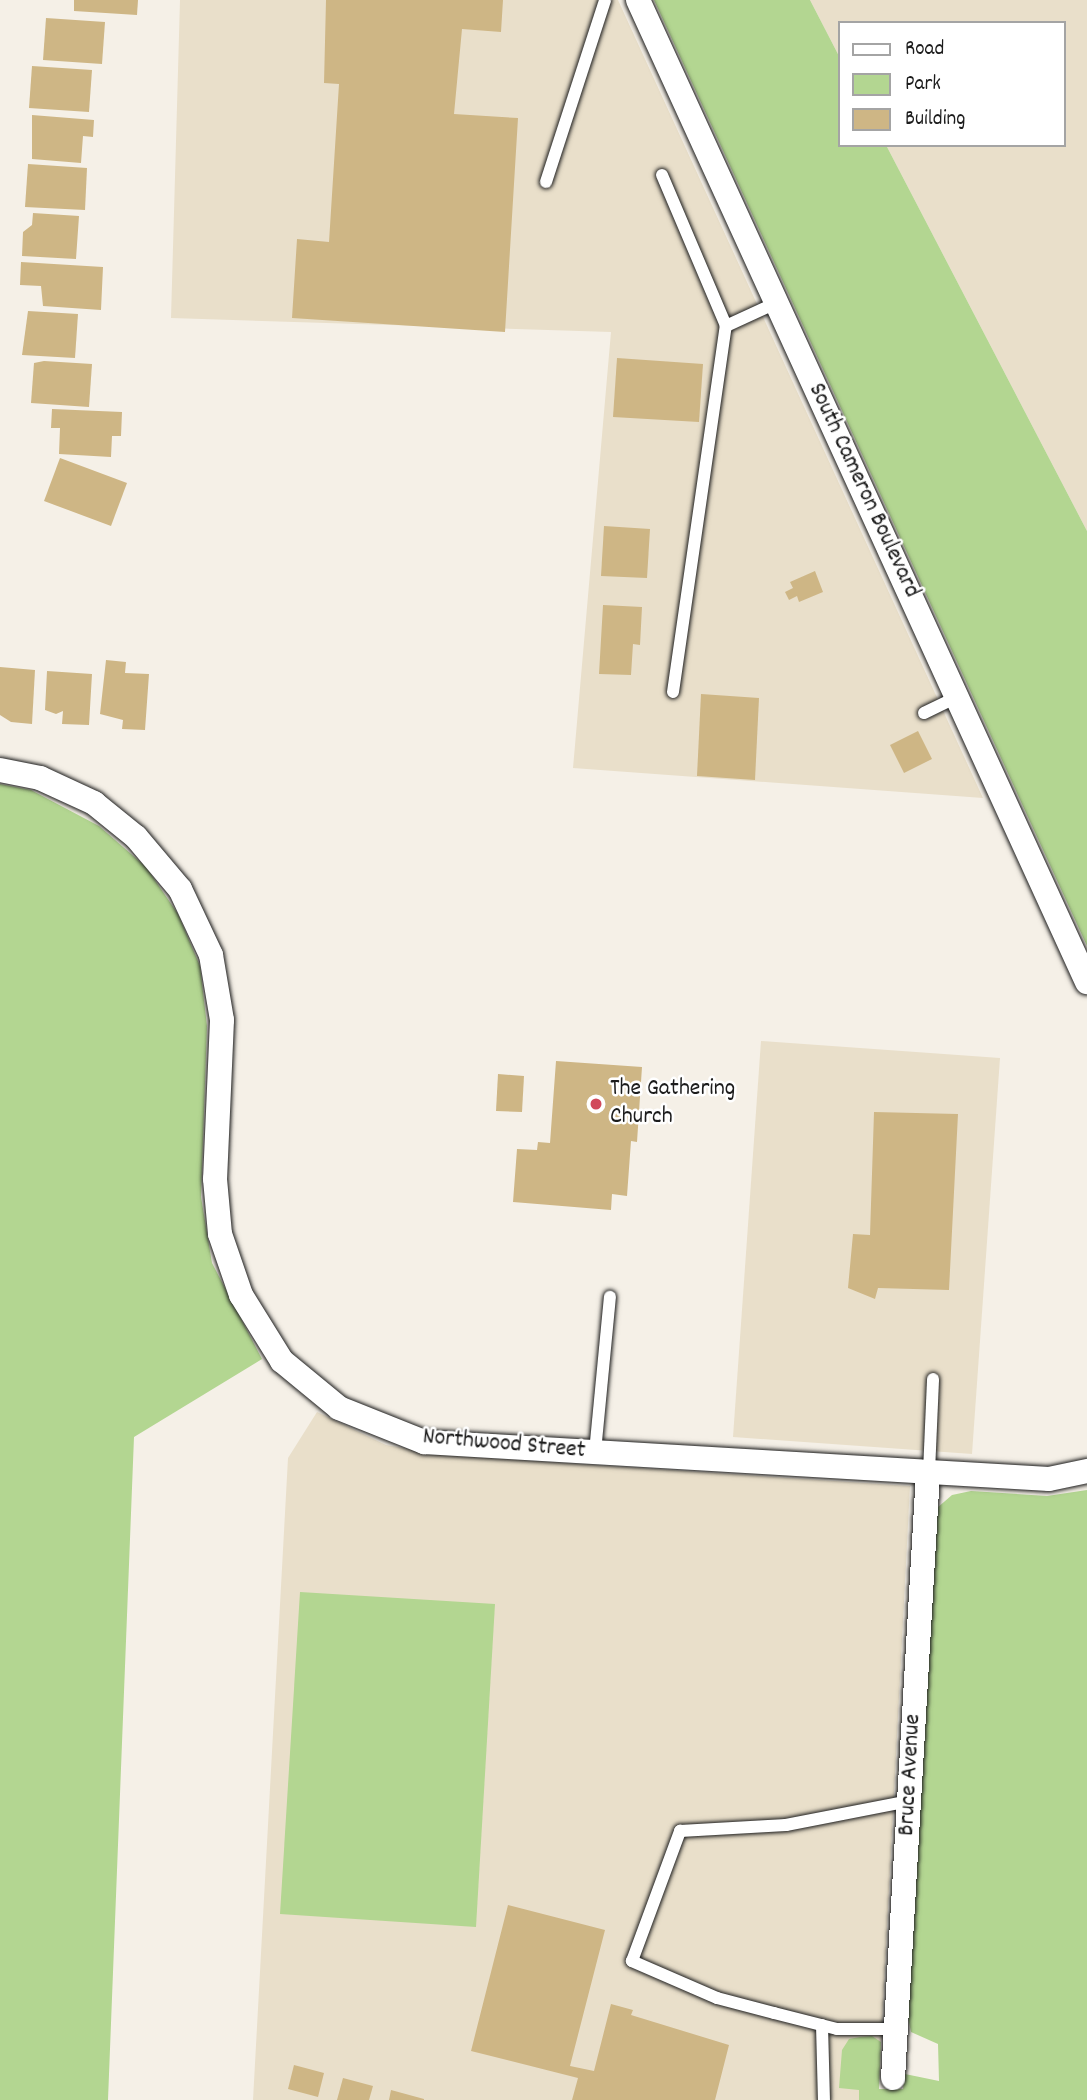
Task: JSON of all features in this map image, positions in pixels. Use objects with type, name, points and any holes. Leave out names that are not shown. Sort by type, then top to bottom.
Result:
[{"type":"street","name":"South Cameron Boulevard","points":[[638,0],[1087,982]]},
{"type":"street","name":"Northwood Street","points":[[0,770],[40,778],[94,803],[136,837],[180,889],[211,955],[222,1020],[215,1179],[220,1234],[241,1295],[282,1361],[339,1408],[424,1442],[1049,1479],[1087,1471]]},
{"type":"street","name":"Bruce Avenue","points":[[893,2078],[929,1472]]},
{"type":"lane","points":[[546,182],[605,0]]},
{"type":"lane","points":[[662,175],[726,326],[673,692]]},
{"type":"lane","points":[[726,326],[776,303]]},
{"type":"lane","points":[[924,713],[957,696]]},
{"type":"lane","points":[[595,1452],[610,1297]]},
{"type":"lane","points":[[929,1472],[933,1379]]},
{"type":"lane","points":[[896,2029],[822,2025],[717,1998],[632,1961],[680,1831],[786,1825],[909,1801]]},
{"type":"lane","points":[[822,2025],[824,2100]]},
{"type":"shaded area","points":[[180,0],[618,0],[983,798],[573,768],[611,332],[171,318]]},
{"type":"shaded area","points":[[810,0],[1087,0],[1087,531],[887,147],[1066,147],[1066,21],[838,21],[838,54]]},
{"type":"shaded area","points":[[761,1041],[1000,1058],[972,1454],[733,1437]]},
{"type":"shaded area","points":[[317,1412],[386,1445],[444,1455],[910,1486],[878,2100],[253,2100],[288,1458]]},
{"type":"green space","points":[[654,0],[810,0],[838,54],[838,147],[887,147],[1087,531],[1087,946]]},
{"type":"green space","points":[[0,784],[31,790],[99,826],[146,867],[178,914],[200,966],[207,1026],[201,1197],[212,1263],[262,1359],[134,1437],[108,2100],[0,2100]]},
{"type":"green space","points":[[1087,1490],[1087,2100],[859,2100],[859,2090],[839,2088],[842,2050],[849,2039],[872,2036],[881,2042],[879,2089],[903,2089],[905,2074],[939,2081],[938,2044],[911,2032],[906,2007],[937,1508],[952,1495],[971,1491],[1047,1496]]},
{"type":"green space","points":[[300,1592],[495,1604],[476,1927],[280,1914]]},
{"type":"building","points":[[74,0],[138,0],[137,15],[74,11]]},
{"type":"building","points":[[326,0],[503,0],[501,32],[462,29],[454,114],[518,118],[505,332],[292,318],[297,239],[329,242],[339,84],[324,83]]},
{"type":"building","points":[[46,18],[105,22],[102,64],[43,60]]},
{"type":"building","points":[[32,66],[92,70],[89,112],[29,108]]},
{"type":"building","points":[[32,115],[94,120],[93,137],[83,136],[81,163],[32,159]]},
{"type":"building","points":[[28,164],[87,168],[85,210],[25,207]]},
{"type":"building","points":[[33,213],[79,216],[76,259],[22,256],[23,232],[32,225]]},
{"type":"building","points":[[21,262],[103,267],[101,310],[43,306],[41,286],[20,285]]},
{"type":"building","points":[[28,311],[78,314],[75,358],[22,355]]},
{"type":"building","points":[[617,358],[703,364],[699,422],[613,417]]},
{"type":"building","points":[[44,361],[92,364],[89,407],[31,403],[34,363]]},
{"type":"building","points":[[52,409],[122,412],[121,436],[112,436],[111,457],[59,454],[60,428],[51,428]]},
{"type":"building","points":[[60,458],[127,483],[111,526],[44,501]]},
{"type":"building","points":[[604,526],[650,529],[647,578],[601,576]]},
{"type":"building","points":[[815,571],[823,592],[799,602],[797,596],[789,600],[785,592],[793,588],[790,582]]},
{"type":"building","points":[[603,605],[642,607],[640,645],[633,644],[631,675],[599,674]]},
{"type":"building","points":[[106,660],[126,662],[125,673],[149,674],[145,730],[122,729],[123,720],[100,714]]},
{"type":"building","points":[[0,667],[35,670],[32,724],[11,722],[0,715]]},
{"type":"building","points":[[47,671],[92,674],[89,725],[62,724],[63,711],[56,714],[45,710]]},
{"type":"building","points":[[701,694],[759,698],[755,780],[697,776]]},
{"type":"building","points":[[918,731],[932,759],[904,773],[890,745]]},
{"type":"building","name":"The Gathering Church","points":[[556,1061],[642,1067],[637,1142],[631,1141],[627,1196],[612,1194],[611,1210],[513,1202],[517,1149],[537,1150],[538,1142],[550,1143]]},
{"type":"building","points":[[498,1074],[524,1076],[522,1112],[496,1111]]},
{"type":"building","points":[[874,1112],[958,1114],[949,1290],[878,1288],[875,1299],[848,1288],[853,1234],[870,1235]]},
{"type":"building","points":[[508,1905],[605,1930],[570,2066],[594,2071],[611,2004],[633,2010],[631,2015],[729,2045],[715,2100],[572,2100],[578,2078],[471,2051]]},
{"type":"building","points":[[294,2065],[324,2073],[318,2097],[288,2089]]},
{"type":"building","points":[[343,2078],[373,2086],[369,2100],[337,2100]]},
{"type":"building","points":[[391,2090],[424,2099],[424,2100],[389,2100]]},
{"type":"place","name":"The Gathering Church","points":[[596,1104]]}]
